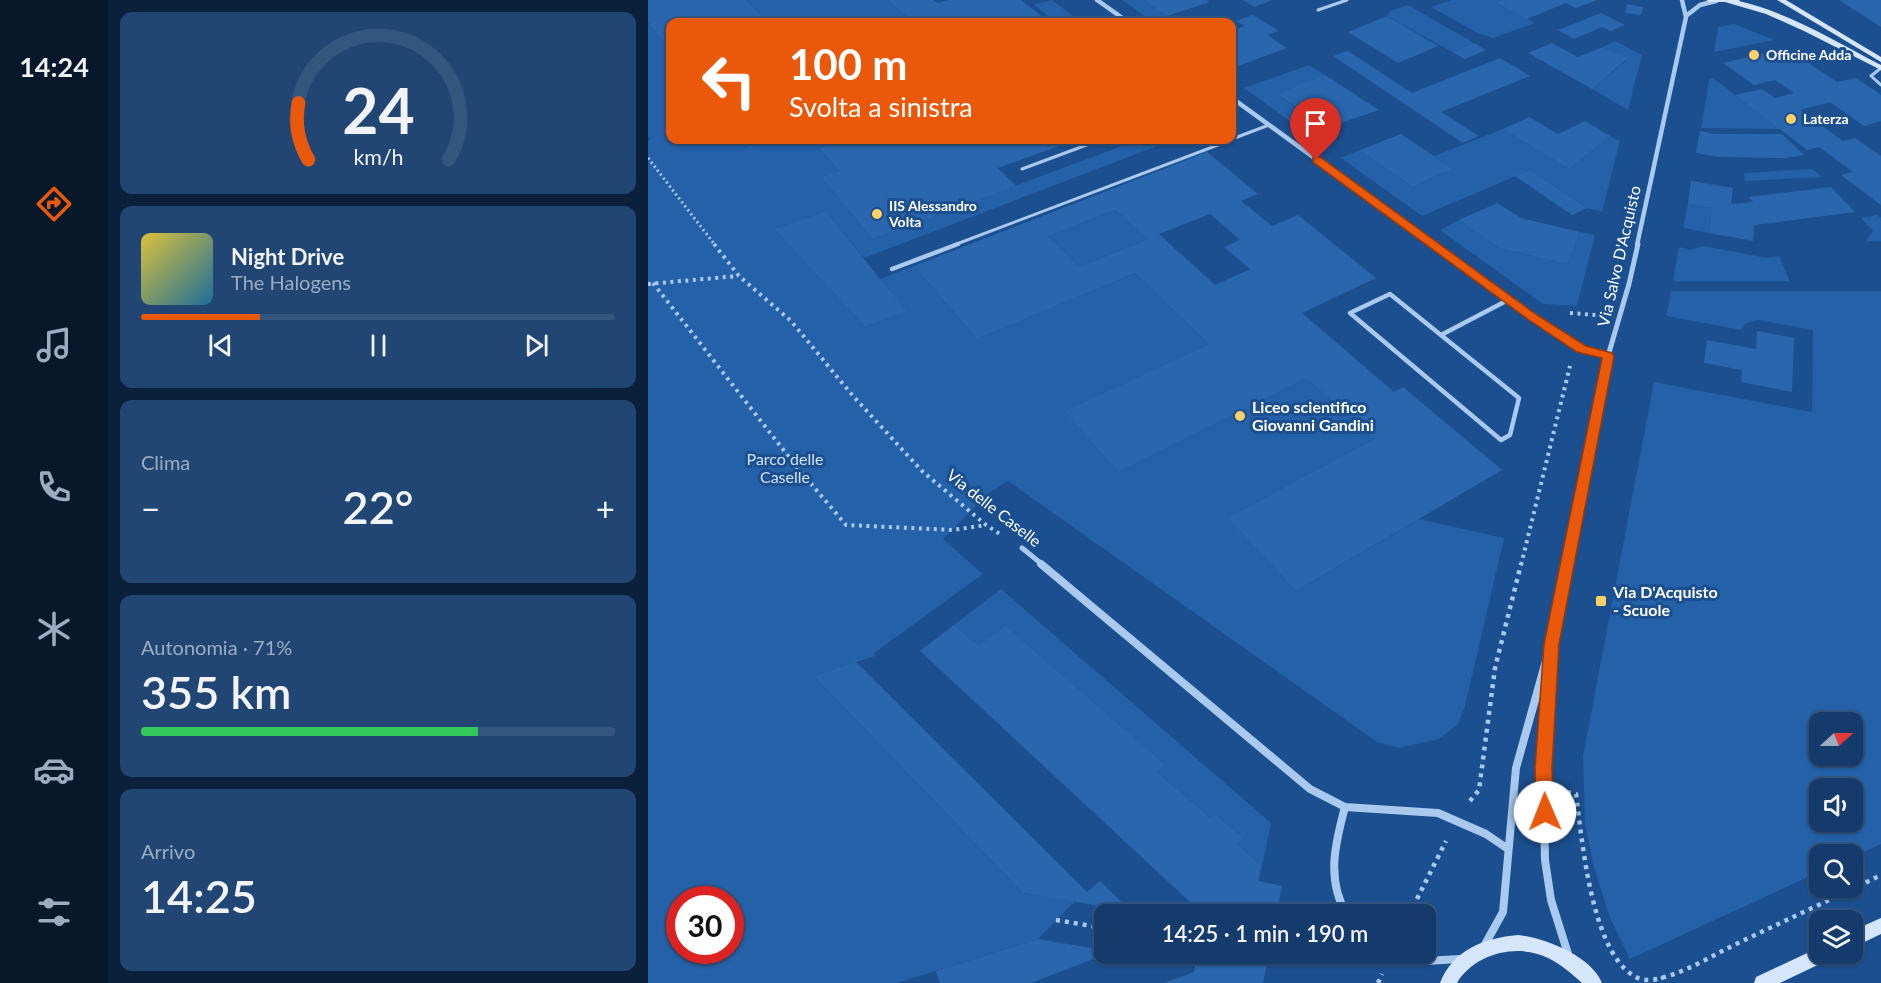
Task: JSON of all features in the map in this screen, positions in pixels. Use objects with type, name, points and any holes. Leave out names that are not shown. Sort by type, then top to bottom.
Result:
[{"type":"street","points":[[1097,0],[1122,18]]},
{"type":"street","name":"Via Salvo D'Acquisto","points":[[1475,954],[1503,912],[1516,768],[1551,644],[1608,356],[1629,284],[1686,17],[1682,0]]},
{"type":"street","points":[[1710,0],[1744,4],[1782,18],[1881,68]]},
{"type":"street","points":[[1686,17],[1700,5],[1741,0]]},
{"type":"street","points":[[1781,0],[1881,60]]},
{"type":"street","points":[[1236,101],[1508,300],[1582,349],[1608,356]]},
{"type":"street","name":"Via delle Caselle","points":[[1022,548],[1310,789],[1344,807],[1438,813],[1497,840],[1508,849]]},
{"type":"street","name":"Via Salvo D'Acquisto","points":[[1551,644],[1543,768],[1545,860],[1551,900],[1570,961]]},
{"type":"street","points":[[1343,904],[1334,880],[1333,863],[1344,807]]},
{"type":"street","points":[[1863,934],[1881,926]]},
{"type":"street","points":[[1436,963],[1475,954],[1492,946],[1518,942],[1545,948],[1570,961],[1594,983]]},
{"type":"street","points":[[1448,983],[1451,976],[1475,954]]},
{"type":"street","points":[[1762,983],[1809,960]]},
{"type":"lane","points":[[1318,10],[1347,0]]},
{"type":"lane","points":[[1881,68],[1871,76],[1881,85]]},
{"type":"lane","points":[[1236,137],[1269,125]]},
{"type":"lane","points":[[1022,169],[1089,144]]},
{"type":"lane","points":[[892,269],[1218,144]]},
{"type":"lane","points":[[1390,294],[1441,335],[1519,398],[1510,435],[1501,440],[1350,313],[1390,294]]},
{"type":"lane","points":[[1441,335],[1508,300]]},
{"type":"path","name":"Via delle Caselle","points":[[648,158],[739,276],[790,321],[853,396],[922,471],[986,525],[1022,548]]},
{"type":"path","points":[[651,283],[739,276]]},
{"type":"path","points":[[651,283],[690,326],[809,483],[846,525],[953,530],[986,525]]},
{"type":"path","points":[[1414,904],[1456,820],[1479,790],[1495,669],[1570,365],[1593,328],[1599,304]]},
{"type":"path","points":[[1481,779],[1515,784]]},
{"type":"path","points":[[1544,789],[1576,794],[1585,864],[1594,908],[1608,942],[1629,974],[1636,978],[1648,980],[1686,969],[1881,875]]},
{"type":"path","points":[[1056,920],[1094,926]]},
{"type":"path","points":[[1662,976],[1666,983]]},
{"type":"green space","points":[[746,0],[888,0],[907,17],[901,18],[763,18]]},
{"type":"green space","points":[[1052,0],[1076,18],[1051,18],[1034,5]]},
{"type":"green space","points":[[1122,0],[1144,0],[1167,16],[1148,18]]},
{"type":"green space","points":[[1452,0],[1502,0],[1497,2],[1535,23],[1493,38],[1479,34],[1431,7]]},
{"type":"green space","points":[[1408,5],[1474,43],[1452,52],[1387,16],[1390,11]]},
{"type":"green space","name":"Parco delle Caselle","points":[[648,22],[666,46],[666,144],[744,144],[748,148],[762,144],[832,144],[819,148],[839,171],[821,177],[873,239],[1127,144],[1163,144],[864,258],[826,211],[776,229],[865,327],[906,311],[880,279],[914,266],[977,339],[1135,273],[1209,344],[1066,411],[1118,472],[1306,378],[1374,439],[1229,518],[1296,591],[1419,519],[1504,538],[1465,706],[1458,724],[1439,739],[1398,748],[1377,742],[1008,481],[990,492],[943,539],[983,574],[874,653],[875,656],[814,676],[1023,893],[1075,901],[1038,939],[897,983],[648,983],[648,141],[650,140],[648,136]]},
{"type":"green space","points":[[1734,24],[1774,40],[1714,52],[1718,27]]},
{"type":"green space","points":[[1615,41],[1642,55],[1628,110],[1592,89],[1627,60],[1603,47]]},
{"type":"green space","points":[[1309,65],[1325,75],[1278,95],[1326,128],[1309,135],[1244,88]]},
{"type":"green space","points":[[1713,78],[1780,129],[1701,128],[1709,80]]},
{"type":"green space","points":[[1503,129],[1569,169],[1610,136],[1620,141],[1602,212],[1587,208],[1530,170],[1422,216],[1341,158],[1360,150],[1412,187],[1453,169],[1434,156]]},
{"type":"green space","points":[[1813,169],[1822,177],[1745,181],[1744,173]]},
{"type":"green space","points":[[1688,204],[1712,208],[1709,233],[1683,228]]},
{"type":"green space","points":[[1115,210],[1148,239],[1079,267],[1048,236]]},
{"type":"green space","points":[[1877,215],[1881,218],[1881,241],[1866,241],[1873,231],[1861,218]]},
{"type":"green space","points":[[1459,220],[1499,248],[1567,264],[1580,232],[1595,235],[1577,306],[1543,304],[1440,230]]},
{"type":"green space","points":[[1704,246],[1767,258],[1779,256],[1790,281],[1673,281],[1679,247],[1690,250]]},
{"type":"green space","points":[[1671,291],[1881,291],[1881,844],[1863,852],[1863,844],[1809,844],[1809,877],[1630,959],[1610,918],[1594,867],[1585,823],[1583,756],[1654,382],[1812,412],[1813,330],[1757,320],[1745,324],[1742,330],[1666,316]]},
{"type":"green space","points":[[1001,589],[1271,823],[1262,866],[1237,844],[1243,838],[1215,814],[1211,818],[1157,772],[1164,765],[979,646],[954,625]]},
{"type":"building","points":[[648,0],[746,0],[763,18],[666,18],[666,46],[648,22]]},
{"type":"building","points":[[888,0],[934,0],[938,3],[949,0],[1021,0],[1044,18],[903,18],[907,17]]},
{"type":"building","points":[[1144,0],[1206,0],[1210,2],[1167,16]]},
{"type":"building","points":[[1243,0],[1273,0],[1254,7]]},
{"type":"building","points":[[1502,0],[1597,0],[1576,8],[1566,3],[1527,19],[1496,2]]},
{"type":"building","points":[[1839,0],[1881,0],[1881,27]]},
{"type":"building","points":[[1627,4],[1643,7],[1641,15],[1625,13]]},
{"type":"building","points":[[1601,13],[1625,25],[1611,31],[1602,27],[1574,39],[1558,30]]},
{"type":"building","points":[[1253,15],[1279,31],[1267,35],[1287,48],[1238,66],[1236,64],[1236,29],[1245,26],[1236,21]]},
{"type":"building","points":[[1387,16],[1438,46],[1398,63],[1348,32]]},
{"type":"building","points":[[1474,43],[1486,50],[1465,59],[1452,52]]},
{"type":"building","points":[[1552,43],[1578,57],[1603,47],[1627,59],[1592,89],[1528,53]]},
{"type":"building","points":[[1786,48],[1837,82],[1856,78],[1881,95],[1881,121],[1864,126],[1830,102],[1800,110],[1843,141],[1855,138],[1881,156],[1881,205],[1841,175],[1853,172],[1819,147],[1807,150],[1735,95],[1762,89],[1775,98],[1794,93],[1775,80],[1754,85],[1723,63]]},
{"type":"building","points":[[1348,51],[1412,93],[1500,58],[1530,76],[1441,112],[1479,136],[1463,143],[1333,56]]},
{"type":"building","points":[[1325,75],[1379,110],[1326,128],[1277,94]]},
{"type":"building","points":[[1529,117],[1558,134],[1585,121],[1610,136],[1569,169],[1503,129]]},
{"type":"building","points":[[1700,131],[1714,134],[1782,134],[1804,155],[1785,158],[1720,157],[1696,153]]},
{"type":"building","points":[[1401,134],[1453,169],[1412,187],[1360,150]]},
{"type":"building","points":[[744,144],[762,144],[748,149]]},
{"type":"building","points":[[832,144],[1065,144],[998,168],[1016,186],[873,239],[821,177],[839,171],[819,148]]},
{"type":"building","points":[[1207,152],[1258,194],[1241,201],[1272,226],[1298,215],[1376,278],[1302,313],[1394,392],[1403,387],[1502,470],[1296,591],[1228,518],[1374,439],[1306,378],[1118,472],[1065,411],[1209,344],[1135,273],[977,339],[914,266]],"holes":[[[1115,210],[1148,239],[1079,267],[1048,236]],[[1210,214],[1240,240],[1224,247],[1250,269],[1215,285],[1159,234]]]},
{"type":"building","points":[[1530,170],[1587,208],[1572,215],[1515,176]]},
{"type":"building","points":[[1691,181],[1733,188],[1731,204],[1753,202],[1749,197],[1831,187],[1855,212],[1754,225],[1753,241],[1709,233],[1712,208],[1688,204]]},
{"type":"building","points":[[1497,203],[1521,218],[1580,232],[1567,264],[1499,248],[1459,220]]},
{"type":"building","points":[[826,211],[907,311],[865,327],[775,229]]},
{"type":"building","points":[[1757,331],[1794,338],[1792,392],[1741,382],[1742,370],[1704,363],[1707,340],[1756,349]]},
{"type":"building","points":[[954,625],[979,646],[1005,626],[1165,765],[1157,772],[1211,818],[1215,814],[1243,838],[1237,844],[1262,866],[1258,881],[1282,886],[1278,904],[1192,904],[920,651]]},
{"type":"building","points":[[856,662],[1087,892],[1100,881],[1124,904],[1094,905],[1023,893],[814,676]]},
{"type":"building","points":[[1038,939],[1094,948],[1094,959],[1031,983],[940,983],[936,971]]},
{"type":"building","points":[[1196,964],[1267,964],[1263,983],[1164,983],[1194,972]]},
{"type":"place","name":"Officine Adda","points":[[1754,55]]},
{"type":"place","name":"Laterza","points":[[1791,119]]},
{"type":"place","name":"IIS Alessandro Volta","points":[[877,214]]},
{"type":"place","name":"Liceo scientifico Giovanni Gandini","points":[[1240,416]]},
{"type":"place","name":"Via D'Acquisto - Scuole","points":[[1601,601]]},
{"type":"route","points":[[1316,160],[1533,318],[1582,349],[1608,356],[1551,644],[1543,768],[1545,812]]}]
